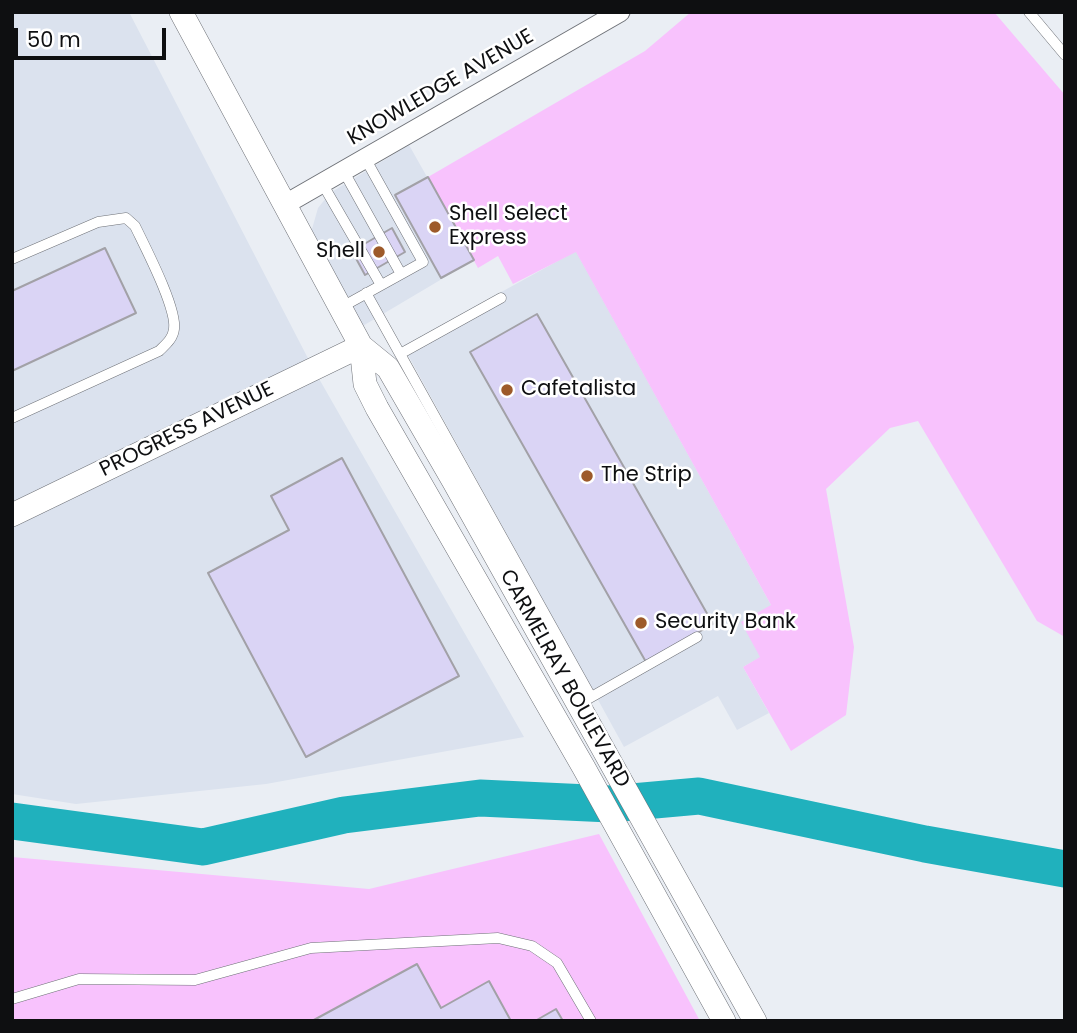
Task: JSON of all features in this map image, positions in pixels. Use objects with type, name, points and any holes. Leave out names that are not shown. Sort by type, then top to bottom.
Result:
[{"type":"street","name":"CARMELRAY BOULEVARD","points":[[181,12],[361,346],[388,368],[461,477],[585,700],[603,748],[754,1021]]},
{"type":"street","name":"KNOWLEDGE AVENUE","points":[[284,205],[620,12]]},
{"type":"street","name":"CARMELRAY BOULEVARD","points":[[361,346],[365,384],[584,768],[724,1021]]},
{"type":"street","name":"PROGRESS AVENUE","points":[[12,515],[361,346]]},
{"type":"street","points":[[555,718],[585,700]]},
{"type":"lane","points":[[1029,12],[1065,55]]},
{"type":"lane","points":[[340,308],[423,262],[365,158]]},
{"type":"lane","points":[[343,170],[401,274]]},
{"type":"lane","points":[[322,183],[381,285]]},
{"type":"lane","points":[[12,259],[98,222],[125,218],[135,226],[141,238],[172,312],[174,329],[169,341],[159,351],[12,418]]},
{"type":"lane","points":[[366,293],[400,354],[461,477]]},
{"type":"lane","points":[[400,354],[501,298]]},
{"type":"lane","points":[[585,700],[697,637]]},
{"type":"lane","points":[[12,999],[79,979],[195,980],[311,948],[498,938],[532,946],[557,963],[591,1021]]},
{"type":"shaded area","points":[[12,12],[129,12],[314,370],[524,737],[266,784],[76,804],[12,794]]},
{"type":"shaded area","points":[[691,12],[994,12],[1065,95],[1065,637],[1037,621],[918,421],[890,428],[826,489],[854,647],[846,715],[791,751],[743,667],[760,657],[741,622],[771,605],[576,252],[513,284],[498,256],[478,268],[428,177],[645,51]]},
{"type":"shaded area","points":[[409,145],[474,260],[361,327],[310,236],[318,208],[330,193]]},
{"type":"shaded area","name":"The Strip","points":[[576,251],[771,605],[761,657],[743,667],[769,713],[737,730],[718,696],[624,747],[403,346]]},
{"type":"shaded area","points":[[599,834],[700,1021],[12,1021],[12,857],[369,889]]},
{"type":"building","name":"Shell Select Express","points":[[428,177],[474,260],[441,278],[395,195]]},
{"type":"building","name":"Shell","points":[[392,228],[405,252],[365,275],[352,251]]},
{"type":"building","points":[[105,248],[136,313],[12,371],[12,291]]},
{"type":"building","points":[[537,314],[713,624],[646,662],[470,352]]},
{"type":"building","points":[[342,458],[459,676],[306,757],[208,573],[289,530],[271,496]]},
{"type":"building","points":[[417,964],[441,1008],[489,981],[511,1021],[312,1021]]},
{"type":"building","points":[[556,1009],[563,1021],[535,1021]]},
{"type":"waterway","points":[[12,821],[203,847],[344,815],[480,798],[610,804],[699,796],[925,844],[1065,869]]},
{"type":"place","name":"Shell Select Express","points":[[435,227]]},
{"type":"place","name":"Shell","points":[[379,252]]},
{"type":"place","name":"Cafetalista","points":[[507,390]]},
{"type":"place","name":"The Strip","points":[[587,476]]},
{"type":"place","name":"Security Bank","points":[[641,623]]}]
